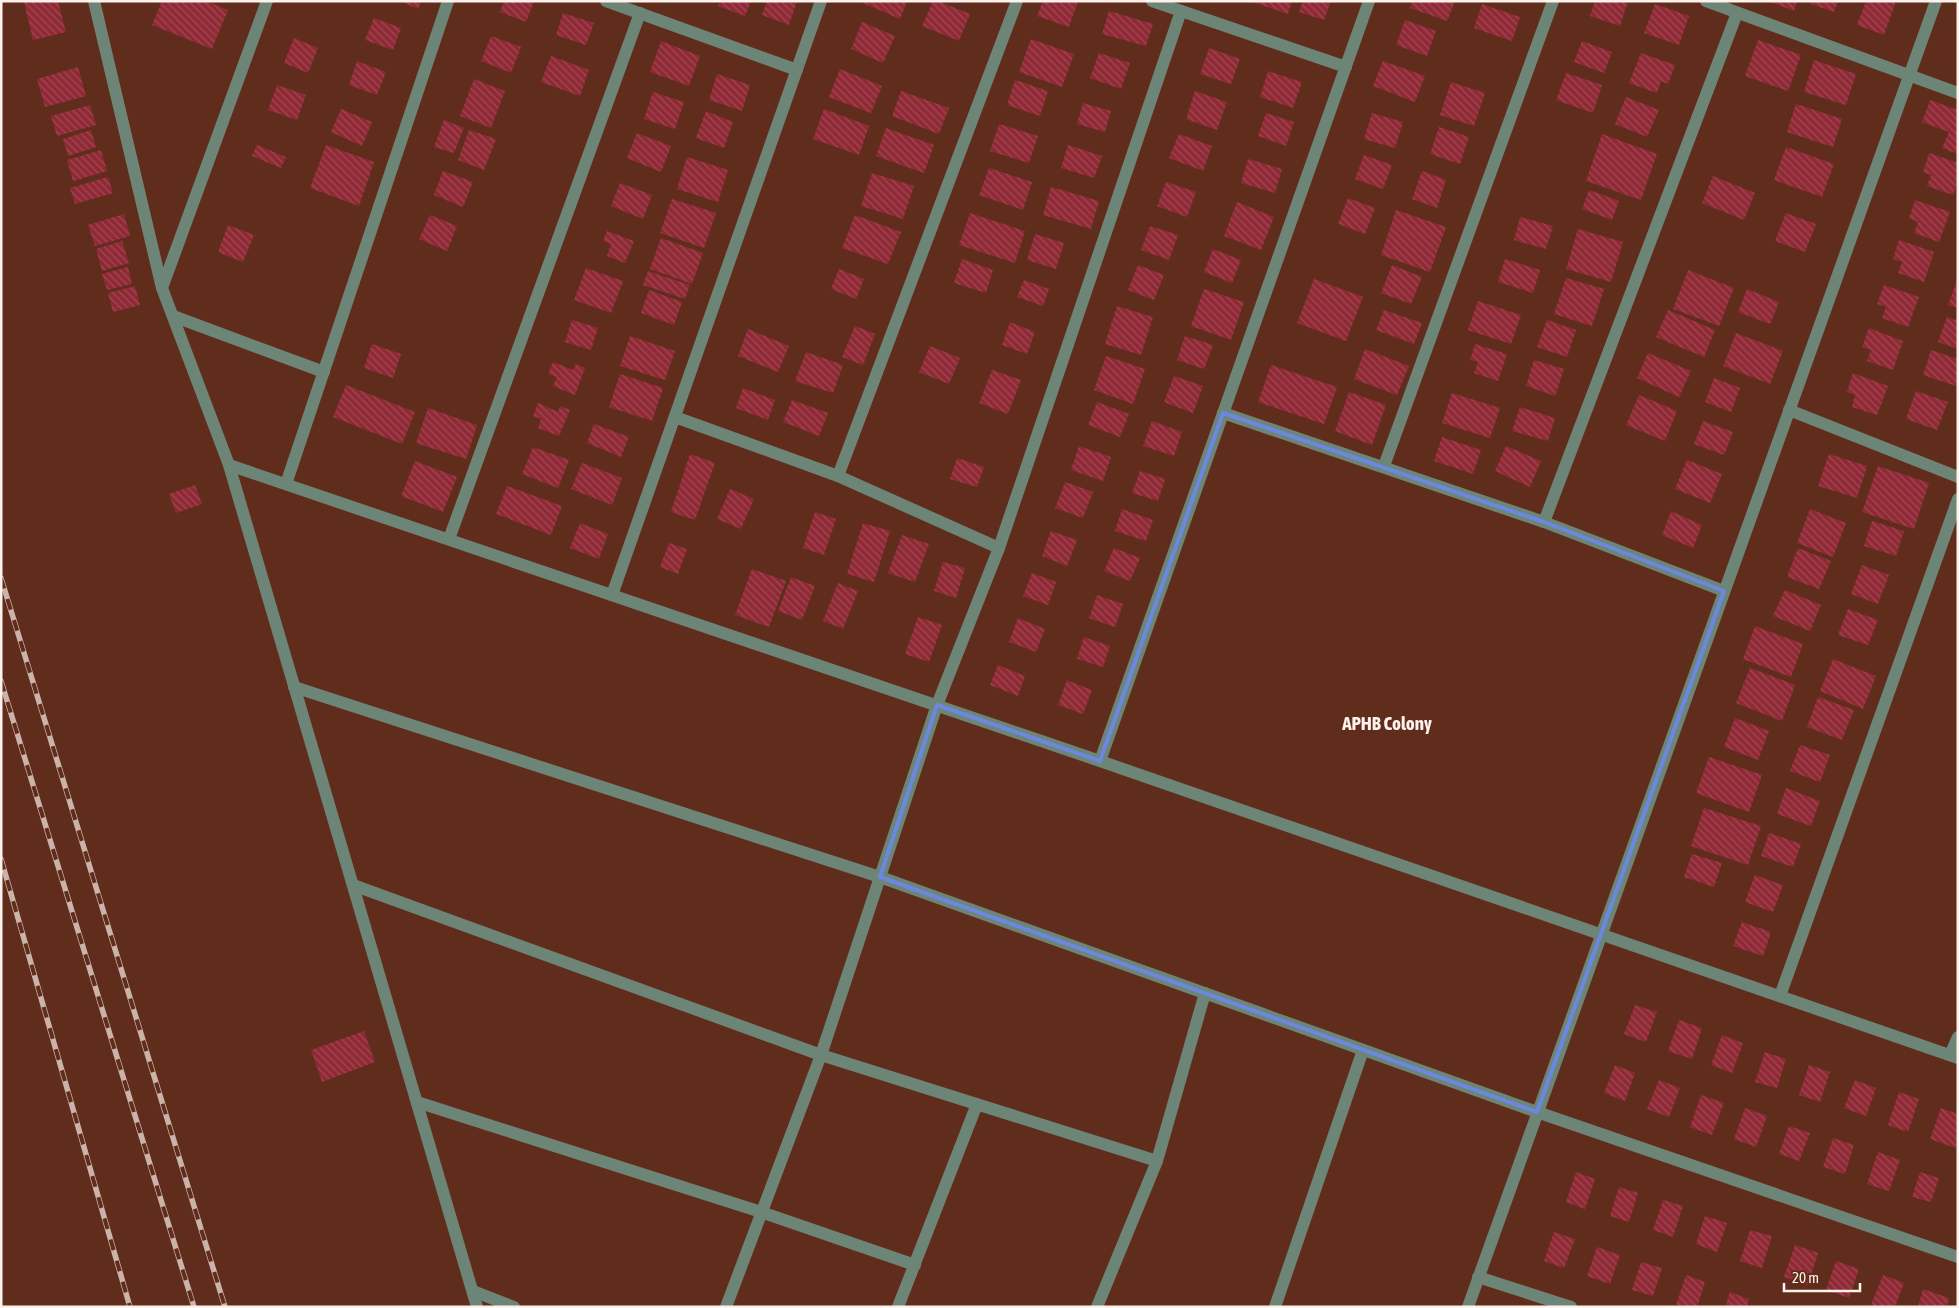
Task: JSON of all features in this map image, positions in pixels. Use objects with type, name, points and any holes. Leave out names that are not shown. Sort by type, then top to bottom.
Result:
[{"type":"street","points":[[94,1],[162,288],[229,465],[477,1307]]},
{"type":"street","points":[[162,288],[267,1]]},
{"type":"street","points":[[286,484],[448,1]]},
{"type":"street","points":[[606,1],[797,70]]},
{"type":"street","points":[[612,595],[821,1]]},
{"type":"street","points":[[838,476],[1017,1]]},
{"type":"street","points":[[1152,1],[1346,67]]},
{"type":"street","points":[[1100,760],[1369,1]]},
{"type":"street","points":[[1384,466],[1552,1]]},
{"type":"street","points":[[1706,1],[1958,93]]},
{"type":"street","points":[[1468,1307],[1936,1]]},
{"type":"street","points":[[726,1307],[821,1055],[937,705],[999,548],[1181,11]]},
{"type":"street","points":[[1544,522],[1737,13]]},
{"type":"street","points":[[449,540],[640,14]]},
{"type":"street","points":[[173,316],[324,372]]},
{"type":"street","points":[[1789,410],[1958,477]]},
{"type":"street","points":[[1223,413],[1384,466],[1544,522],[1724,591]]},
{"type":"street","points":[[675,418],[838,476],[999,548]]},
{"type":"street","points":[[229,465],[1100,760],[1954,1056],[1958,1037]]},
{"type":"street","points":[[1780,996],[1958,500]]},
{"type":"street","points":[[294,687],[880,877],[1538,1112],[1958,1257]]},
{"type":"street","points":[[353,885],[821,1055],[1158,1161]]},
{"type":"street","points":[[1097,1307],[1158,1161],[1205,994]]},
{"type":"street","points":[[1275,1307],[1363,1050]]},
{"type":"street","points":[[417,1102],[761,1212],[914,1264]]},
{"type":"street","points":[[898,1307],[978,1104]]},
{"type":"street","points":[[1478,1276],[1571,1307]]},
{"type":"street","points":[[473,1291],[514,1307]]},
{"type":"highlighted area","points":[[1223,413],[1544,522],[1724,591],[1537,1112],[880,877],[937,705],[1100,761]]},
{"type":"building","points":[[58,1],[66,32],[33,40],[24,2]]},
{"type":"building","points":[[162,1],[206,1],[228,10],[212,49],[152,25]]},
{"type":"building","points":[[400,1],[422,1],[418,9]]},
{"type":"building","points":[[504,1],[534,1],[526,22],[500,12]]},
{"type":"building","points":[[720,1],[751,1],[745,16],[718,6]]},
{"type":"building","points":[[767,1],[797,1],[789,25],[762,15]]},
{"type":"building","points":[[864,1],[907,1],[900,19],[863,3]]},
{"type":"building","points":[[933,1],[938,1],[970,14],[959,41],[922,26]]},
{"type":"building","points":[[1043,1],[1078,1],[1069,27],[1037,16]]},
{"type":"building","points":[[1250,1],[1292,1],[1288,14]]},
{"type":"building","points":[[1303,1],[1331,1],[1324,20],[1299,12]]},
{"type":"building","points":[[1413,1],[1455,1],[1447,21],[1410,8]]},
{"type":"building","points":[[1595,1],[1628,1],[1620,26],[1590,16]]},
{"type":"building","points":[[1768,1],[1797,1],[1794,11]]},
{"type":"building","points":[[1812,1],[1838,1],[1834,12],[1811,4]]},
{"type":"building","points":[[1866,1],[1896,1],[1884,35],[1857,25]]},
{"type":"building","points":[[1482,4],[1520,17],[1512,41],[1474,28]]},
{"type":"building","points":[[1655,4],[1689,16],[1679,45],[1644,33]]},
{"type":"building","points":[[1109,11],[1153,24],[1146,46],[1102,34]]},
{"type":"building","points":[[563,13],[594,23],[586,45],[556,35]]},
{"type":"building","points":[[374,18],[401,28],[393,50],[365,40]]},
{"type":"building","points":[[1405,20],[1436,31],[1427,56],[1396,45]]},
{"type":"building","points":[[862,22],[895,36],[883,63],[851,49]]},
{"type":"building","points":[[491,36],[521,47],[511,73],[481,61]]},
{"type":"building","points":[[294,38],[318,48],[308,73],[284,63]]},
{"type":"building","points":[[1031,39],[1074,54],[1062,87],[1019,72]]},
{"type":"building","points":[[1758,40],[1801,55],[1788,91],[1745,76]]},
{"type":"building","points":[[661,41],[700,56],[689,86],[650,72]]},
{"type":"building","points":[[1582,41],[1612,52],[1604,73],[1574,62]]},
{"type":"building","points":[[1209,48],[1240,59],[1231,84],[1200,74]]},
{"type":"building","points":[[1099,53],[1130,63],[1121,89],[1090,78]]},
{"type":"building","points":[[1641,53],[1675,65],[1668,84],[1661,81],[1657,93],[1629,83]]},
{"type":"building","points":[[551,56],[589,70],[580,96],[541,82]]},
{"type":"building","points":[[1814,60],[1856,74],[1846,105],[1804,92]]},
{"type":"building","points":[[357,61],[386,72],[377,95],[349,85]]},
{"type":"building","points":[[1383,61],[1425,76],[1415,102],[1373,86]]},
{"type":"building","points":[[78,67],[86,96],[45,107],[37,79]]},
{"type":"building","points":[[840,69],[882,86],[871,113],[829,97]]},
{"type":"building","points":[[1268,71],[1302,82],[1293,108],[1260,97]]},
{"type":"building","points":[[1566,73],[1602,85],[1593,113],[1556,100]]},
{"type":"building","points":[[717,74],[750,85],[742,111],[709,100]]},
{"type":"building","points":[[474,79],[505,91],[491,128],[460,116]]},
{"type":"building","points":[[1015,80],[1048,91],[1040,116],[1007,105]]},
{"type":"building","points":[[1451,82],[1485,93],[1474,126],[1440,115]]},
{"type":"building","points":[[277,85],[306,95],[297,120],[268,110]]},
{"type":"building","points":[[901,91],[949,108],[939,134],[892,116]]},
{"type":"building","points":[[1195,91],[1227,102],[1217,130],[1186,119]]},
{"type":"building","points":[[653,92],[684,102],[675,129],[644,119]]},
{"type":"building","points":[[1626,97],[1659,110],[1647,137],[1615,124]]},
{"type":"building","points":[[1930,100],[1958,110],[1958,154],[1942,148],[1949,132],[1922,122]]},
{"type":"building","points":[[1083,103],[1111,111],[1105,132],[1077,124]]},
{"type":"building","points":[[1796,104],[1842,119],[1833,147],[1787,132]]},
{"type":"building","points":[[90,105],[96,125],[57,136],[51,116]]},
{"type":"building","points":[[341,109],[372,122],[362,146],[331,132]]},
{"type":"building","points":[[824,109],[869,126],[859,155],[813,139]]},
{"type":"building","points":[[706,111],[733,122],[724,148],[696,138]]},
{"type":"building","points":[[1266,113],[1294,122],[1286,146],[1258,136]]},
{"type":"building","points":[[1372,113],[1403,122],[1395,148],[1364,139]]},
{"type":"building","points":[[444,120],[464,128],[454,153],[434,147]]},
{"type":"building","points":[[999,124],[1038,136],[1029,163],[990,151]]},
{"type":"building","points":[[1439,127],[1469,137],[1460,164],[1430,154]]},
{"type":"building","points":[[886,128],[934,145],[924,173],[876,156]]},
{"type":"building","points":[[91,130],[96,147],[68,156],[63,139]]},
{"type":"building","points":[[469,130],[496,139],[484,170],[458,160]]},
{"type":"building","points":[[637,133],[671,146],[661,172],[627,158]]},
{"type":"building","points":[[1179,134],[1212,146],[1203,171],[1169,158]]},
{"type":"building","points":[[1602,134],[1657,154],[1641,200],[1586,181]]},
{"type":"building","points":[[257,145],[286,157],[281,168],[252,156]]},
{"type":"building","points":[[326,145],[374,162],[359,206],[310,188]]},
{"type":"building","points":[[1068,145],[1102,156],[1094,178],[1061,168]]},
{"type":"building","points":[[1786,147],[1834,164],[1822,197],[1774,180]]},
{"type":"building","points":[[101,150],[107,171],[73,181],[67,160]]},
{"type":"building","points":[[1929,153],[1958,163],[1958,182],[1953,195],[1927,186],[1931,175],[1923,172]]},
{"type":"building","points":[[1364,155],[1392,165],[1383,189],[1355,179]]},
{"type":"building","points":[[687,157],[728,170],[718,202],[677,189]]},
{"type":"building","points":[[1248,159],[1282,169],[1275,193],[1241,183]]},
{"type":"building","points":[[989,168],[1032,182],[1023,210],[979,195]]},
{"type":"building","points":[[443,171],[473,182],[463,207],[434,195]]},
{"type":"building","points":[[1422,171],[1446,180],[1437,208],[1412,199]]},
{"type":"building","points":[[872,173],[914,186],[903,219],[861,206]]},
{"type":"building","points":[[1713,176],[1755,193],[1744,220],[1702,203]]},
{"type":"building","points":[[108,177],[113,193],[75,204],[70,188]]},
{"type":"building","points":[[1166,182],[1196,192],[1187,217],[1157,206]]},
{"type":"building","points":[[620,183],[652,195],[643,219],[611,206]]},
{"type":"building","points":[[1051,187],[1099,201],[1091,229],[1043,215]]},
{"type":"building","points":[[1589,190],[1619,201],[1612,220],[1582,209]]},
{"type":"building","points":[[1348,198],[1375,208],[1365,234],[1338,224]]},
{"type":"building","points":[[672,199],[716,213],[704,248],[660,233]]},
{"type":"building","points":[[1915,200],[1950,212],[1939,242],[1914,233],[1918,222],[1909,218]]},
{"type":"building","points":[[1237,202],[1274,217],[1261,250],[1224,236]]},
{"type":"building","points":[[1396,210],[1446,227],[1430,272],[1381,255]]},
{"type":"building","points":[[970,213],[1025,231],[1015,263],[959,245]]},
{"type":"building","points":[[1786,213],[1816,224],[1805,252],[1775,241]]},
{"type":"building","points":[[124,214],[130,236],[95,246],[88,225]]},
{"type":"building","points":[[430,215],[457,226],[447,251],[419,239]]},
{"type":"building","points":[[855,215],[901,232],[888,264],[842,248]]},
{"type":"building","points":[[1520,217],[1553,226],[1546,249],[1514,240]]},
{"type":"building","points":[[228,225],[254,235],[243,262],[218,252]]},
{"type":"building","points":[[1150,226],[1178,235],[1169,260],[1141,250]]},
{"type":"building","points":[[1578,229],[1623,242],[1611,282],[1566,269]]},
{"type":"building","points":[[607,231],[634,241],[625,263],[607,256],[611,244],[603,241]]},
{"type":"building","points":[[1035,234],[1064,243],[1056,269],[1027,260]]},
{"type":"building","points":[[661,238],[703,253],[692,284],[650,269]]},
{"type":"building","points":[[1899,240],[1934,252],[1924,282],[1898,273],[1902,262],[1893,259]]},
{"type":"building","points":[[122,241],[129,263],[102,271],[96,249]]},
{"type":"building","points":[[1213,249],[1241,260],[1232,283],[1204,272]]},
{"type":"building","points":[[962,259],[993,270],[986,293],[954,283]]},
{"type":"building","points":[[1505,259],[1540,270],[1533,293],[1498,282]]},
{"type":"building","points":[[1138,265],[1164,275],[1154,300],[1128,290]]},
{"type":"building","points":[[1392,265],[1422,277],[1411,304],[1381,293]]},
{"type":"building","points":[[128,267],[132,284],[107,290],[102,274]]},
{"type":"building","points":[[586,268],[623,281],[611,313],[574,300]]},
{"type":"building","points":[[839,269],[864,279],[856,299],[831,289]]},
{"type":"building","points":[[1688,270],[1734,288],[1719,326],[1673,309]]},
{"type":"building","points":[[648,271],[690,285],[685,299],[643,285]]},
{"type":"building","points":[[1566,278],[1604,289],[1592,326],[1554,314]]},
{"type":"building","points":[[1314,279],[1363,297],[1346,341],[1297,323]]},
{"type":"building","points":[[1024,280],[1049,289],[1043,306],[1017,297]]},
{"type":"building","points":[[1958,280],[1958,308],[1948,305]]},
{"type":"building","points":[[1884,285],[1919,297],[1908,327],[1882,318],[1886,307],[1877,304]]},
{"type":"building","points":[[135,286],[140,305],[113,312],[108,293]]},
{"type":"building","points":[[1204,289],[1244,302],[1231,340],[1191,326]]},
{"type":"building","points":[[1747,289],[1779,302],[1770,324],[1738,312]]},
{"type":"building","points":[[649,290],[682,302],[674,325],[641,313]]},
{"type":"building","points":[[1478,301],[1521,315],[1511,344],[1468,330]]},
{"type":"building","points":[[1117,306],[1153,317],[1141,355],[1105,344]]},
{"type":"building","points":[[1384,310],[1422,323],[1414,344],[1376,330]]},
{"type":"building","points":[[1668,310],[1715,330],[1704,357],[1656,337]]},
{"type":"building","points":[[1947,317],[1958,321],[1958,349],[1938,342]]},
{"type":"building","points":[[572,320],[598,328],[591,350],[565,342]]},
{"type":"building","points":[[1547,320],[1576,330],[1567,357],[1537,347]]},
{"type":"building","points":[[1010,322],[1035,332],[1027,354],[1002,345]]},
{"type":"building","points":[[855,326],[875,334],[863,365],[842,357]]},
{"type":"building","points":[[1869,328],[1903,341],[1893,370],[1867,361],[1871,350],[1862,347]]},
{"type":"building","points":[[748,329],[789,346],[778,372],[738,356]]},
{"type":"building","points":[[1736,333],[1783,351],[1770,384],[1723,366]]},
{"type":"building","points":[[630,336],[675,351],[665,380],[620,366]]},
{"type":"building","points":[[1185,336],[1213,345],[1204,369],[1177,360]]},
{"type":"building","points":[[372,344],[401,354],[393,378],[364,368]]},
{"type":"building","points":[[1475,344],[1507,354],[1498,381],[1474,373],[1478,362],[1470,360]]},
{"type":"building","points":[[930,346],[960,358],[949,384],[919,372]]},
{"type":"building","points":[[1365,349],[1409,366],[1397,395],[1354,379]]},
{"type":"building","points":[[1931,350],[1958,359],[1956,386],[1923,375]]},
{"type":"building","points":[[806,352],[843,365],[833,393],[795,381]]},
{"type":"building","points":[[1648,353],[1691,371],[1679,397],[1637,378]]},
{"type":"building","points":[[1106,356],[1145,369],[1133,404],[1094,390]]},
{"type":"building","points":[[1534,360],[1564,369],[1555,396],[1526,386]]},
{"type":"building","points":[[553,362],[573,370],[576,364],[585,368],[575,395],[553,386],[557,377],[548,374]]},
{"type":"building","points":[[1271,365],[1337,387],[1324,424],[1258,402]]},
{"type":"building","points":[[992,370],[1021,380],[1008,414],[979,403]]},
{"type":"building","points":[[1853,373],[1888,386],[1877,415],[1852,407],[1855,395],[1847,392]]},
{"type":"building","points":[[620,374],[663,388],[652,421],[609,407]]},
{"type":"building","points":[[1174,376],[1203,386],[1193,413],[1164,402]]},
{"type":"building","points":[[1714,378],[1740,388],[1731,412],[1705,402]]},
{"type":"building","points":[[346,385],[415,412],[402,444],[333,417]]},
{"type":"building","points":[[743,388],[775,400],[768,420],[736,408]]},
{"type":"building","points":[[1916,391],[1948,402],[1937,430],[1906,419]]},
{"type":"building","points":[[1349,392],[1386,405],[1372,445],[1335,431]]},
{"type":"building","points":[[1452,393],[1500,408],[1490,438],[1442,423]]},
{"type":"building","points":[[1639,395],[1677,411],[1665,441],[1626,425]]},
{"type":"building","points":[[792,400],[828,413],[819,436],[783,422]]},
{"type":"building","points":[[1097,402],[1129,414],[1120,437],[1088,425]]},
{"type":"building","points":[[538,403],[558,412],[560,406],[570,410],[559,436],[538,428],[541,419],[533,416]]},
{"type":"building","points":[[1520,407],[1555,418],[1548,441],[1512,431]]},
{"type":"building","points":[[428,408],[477,425],[466,459],[416,443]]},
{"type":"building","points":[[1152,421],[1182,432],[1174,456],[1143,446]]},
{"type":"building","points":[[1703,421],[1733,432],[1724,455],[1694,444]]},
{"type":"building","points":[[594,424],[629,437],[621,457],[587,443]]},
{"type":"building","points":[[1442,437],[1481,450],[1473,474],[1434,461]]},
{"type":"building","points":[[1079,446],[1111,457],[1103,481],[1071,470]]},
{"type":"building","points":[[1506,446],[1541,461],[1530,487],[1495,471]]},
{"type":"building","points":[[533,447],[569,460],[558,488],[522,474]]},
{"type":"building","points":[[690,454],[715,463],[695,520],[671,512]]},
{"type":"building","points":[[1829,454],[1867,466],[1857,498],[1818,486]]},
{"type":"building","points":[[957,458],[984,467],[977,487],[950,479]]},
{"type":"building","points":[[1687,460],[1722,474],[1710,503],[1675,489]]},
{"type":"building","points":[[415,461],[457,477],[443,512],[401,496]]},
{"type":"building","points":[[582,463],[622,478],[612,505],[571,489]]},
{"type":"building","points":[[1878,466],[1929,483],[1914,529],[1862,512]]},
{"type":"building","points":[[1140,471],[1165,479],[1158,501],[1132,493]]},
{"type":"building","points":[[1065,482],[1093,492],[1083,518],[1055,508]]},
{"type":"building","points":[[195,485],[202,504],[176,513],[169,494]]},
{"type":"building","points":[[507,486],[562,506],[551,535],[496,514]]},
{"type":"building","points":[[730,489],[754,499],[741,529],[717,519]]},
{"type":"building","points":[[1122,509],[1153,520],[1146,541],[1115,531]]},
{"type":"building","points":[[1810,509],[1846,523],[1833,557],[1797,543]]},
{"type":"building","points":[[1671,511],[1702,525],[1693,548],[1662,535]]},
{"type":"building","points":[[815,512],[836,519],[824,555],[803,548]]},
{"type":"building","points":[[1872,521],[1904,531],[1896,556],[1864,546]]},
{"type":"building","points":[[580,523],[608,534],[599,559],[570,548]]},
{"type":"building","points":[[863,523],[890,531],[874,582],[847,574]]},
{"type":"building","points":[[1051,531],[1077,540],[1067,566],[1042,556]]},
{"type":"building","points":[[902,535],[929,544],[915,582],[888,573]]},
{"type":"building","points":[[669,543],[687,549],[678,574],[660,567]]},
{"type":"building","points":[[1114,548],[1140,558],[1130,581],[1104,571]]},
{"type":"building","points":[[1798,548],[1831,561],[1819,589],[1787,577]]},
{"type":"building","points":[[943,562],[965,568],[956,598],[934,591]]},
{"type":"building","points":[[1862,565],[1889,575],[1878,604],[1851,594]]},
{"type":"building","points":[[752,569],[786,581],[769,627],[735,615]]},
{"type":"building","points":[[1032,573],[1056,582],[1048,605],[1023,596]]},
{"type":"building","points":[[791,577],[815,586],[802,620],[778,611]]},
{"type":"building","points":[[838,583],[858,591],[843,629],[823,621]]},
{"type":"building","points":[[1785,590],[1821,605],[1810,631],[1773,616]]},
{"type":"building","points":[[1097,595],[1123,604],[1115,627],[1089,618]]},
{"type":"building","points":[[1848,609],[1878,620],[1868,645],[1838,635]]},
{"type":"building","points":[[918,617],[942,625],[929,662],[905,654]]},
{"type":"building","points":[[1018,618],[1045,629],[1036,652],[1009,642]]},
{"type":"building","points":[[1755,626],[1803,644],[1791,677],[1743,659]]},
{"type":"building","points":[[1084,637],[1110,646],[1103,667],[1077,659]]},
{"type":"building","points":[[1833,659],[1876,676],[1863,709],[1820,691]]},
{"type":"building","points":[[998,665],[1025,676],[1018,696],[990,685]]},
{"type":"building","points":[[1750,668],[1795,685],[1782,721],[1736,703]]},
{"type":"building","points":[[1067,680],[1092,690],[1083,714],[1058,705]]},
{"type":"building","points":[[1818,697],[1854,710],[1842,740],[1807,727]]},
{"type":"building","points":[[1735,718],[1769,731],[1758,760],[1724,747]]},
{"type":"building","points":[[1800,745],[1830,755],[1820,782],[1790,771]]},
{"type":"building","points":[[1709,757],[1762,775],[1749,812],[1696,793]]},
{"type":"building","points":[[1786,788],[1820,801],[1811,826],[1777,814]]},
{"type":"building","points":[[1704,808],[1761,826],[1748,865],[1691,846]]},
{"type":"building","points":[[1769,833],[1801,844],[1793,867],[1761,856]]},
{"type":"building","points":[[1692,854],[1722,863],[1714,887],[1684,877]]},
{"type":"building","points":[[1755,875],[1783,885],[1773,912],[1745,902]]},
{"type":"building","points":[[1742,922],[1771,932],[1763,956],[1733,946]]},
{"type":"building","points":[[1635,1005],[1657,1012],[1646,1042],[1624,1034]]},
{"type":"building","points":[[1679,1020],[1702,1028],[1692,1059],[1668,1051]]},
{"type":"building","points":[[364,1031],[375,1062],[322,1082],[311,1050]]},
{"type":"building","points":[[1722,1035],[1743,1043],[1732,1073],[1711,1065]]},
{"type":"building","points":[[1765,1052],[1786,1059],[1777,1088],[1755,1082]]},
{"type":"building","points":[[1615,1065],[1635,1073],[1625,1101],[1604,1093]]},
{"type":"building","points":[[1809,1065],[1830,1072],[1820,1102],[1799,1095]]},
{"type":"building","points":[[1659,1080],[1680,1088],[1669,1117],[1647,1109]]},
{"type":"building","points":[[1855,1080],[1876,1088],[1866,1116],[1844,1108]]},
{"type":"building","points":[[1899,1092],[1919,1099],[1908,1132],[1888,1125]]},
{"type":"building","points":[[1701,1095],[1724,1103],[1712,1135],[1690,1127]]},
{"type":"building","points":[[1745,1108],[1767,1116],[1756,1147],[1734,1139]]},
{"type":"building","points":[[1941,1108],[1958,1114],[1958,1141],[1955,1148],[1930,1139]]},
{"type":"building","points":[[1789,1126],[1810,1133],[1799,1161],[1779,1154]]},
{"type":"building","points":[[1833,1138],[1854,1145],[1845,1174],[1823,1167]]},
{"type":"building","points":[[1878,1152],[1900,1160],[1889,1191],[1867,1184]]},
{"type":"building","points":[[1576,1172],[1595,1179],[1585,1209],[1566,1202]]},
{"type":"building","points":[[1920,1172],[1939,1178],[1931,1202],[1912,1197]]},
{"type":"building","points":[[1619,1187],[1638,1193],[1629,1222],[1610,1216]]},
{"type":"building","points":[[1663,1200],[1683,1206],[1673,1237],[1653,1230]]},
{"type":"building","points":[[1705,1216],[1727,1223],[1717,1252],[1696,1244]]},
{"type":"building","points":[[1750,1230],[1772,1236],[1762,1268],[1740,1261]]},
{"type":"building","points":[[1554,1232],[1575,1239],[1564,1268],[1544,1261]]},
{"type":"building","points":[[1795,1245],[1818,1253],[1808,1285],[1784,1277]]},
{"type":"building","points":[[1597,1247],[1620,1255],[1610,1284],[1587,1276]]},
{"type":"building","points":[[1836,1261],[1859,1269],[1849,1298],[1826,1290]]},
{"type":"building","points":[[1641,1262],[1662,1268],[1653,1296],[1632,1290]]},
{"type":"building","points":[[1686,1275],[1705,1282],[1697,1307],[1676,1305]]},
{"type":"building","points":[[1883,1275],[1904,1283],[1895,1307],[1871,1305]]},
{"type":"building","points":[[1923,1289],[1949,1298],[1947,1307],[1918,1307]]},
{"type":"building","points":[[1730,1292],[1749,1299],[1747,1307],[1725,1307]]},
{"type":"railway","points":[[1,578],[225,1307]]},
{"type":"railway","points":[[1,681],[194,1307]]},
{"type":"railway","points":[[1,859],[130,1307]]},
{"type":"district","name":"APHB Colony","points":[[1387,723]]}]
